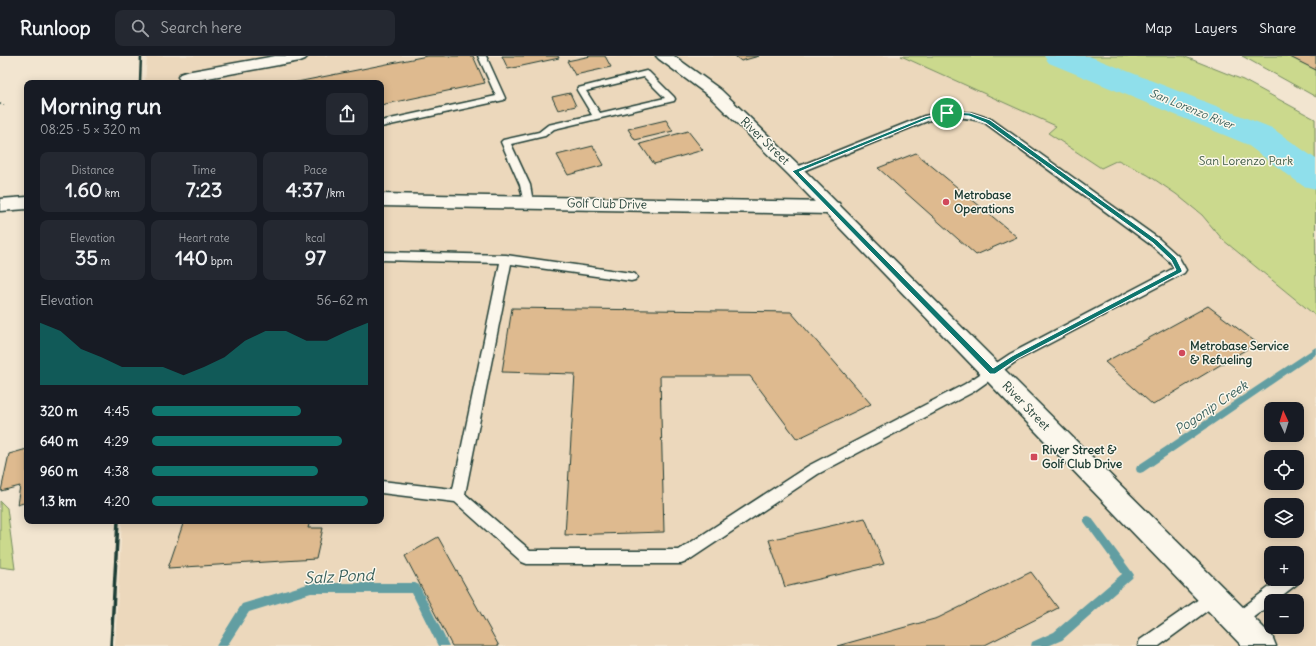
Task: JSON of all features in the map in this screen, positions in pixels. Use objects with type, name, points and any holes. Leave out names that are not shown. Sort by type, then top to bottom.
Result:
[{"type":"main road","points":[[186,77],[300,56]]},
{"type":"main road","name":"River Street","points":[[664,56],[715,93],[795,171],[1262,646]]},
{"type":"main road","name":"Golf Club Drive","points":[[384,200],[832,208]]},
{"type":"main road","points":[[0,205],[24,203]]},
{"type":"lane","points":[[384,123],[501,98],[482,56]]},
{"type":"lane","points":[[528,202],[525,185],[506,142],[542,134],[551,127],[597,116],[626,109],[671,98],[646,74],[581,90],[597,116]]},
{"type":"lane","points":[[384,486],[458,496],[527,557],[681,557],[813,470],[969,388],[1014,357],[1180,270],[1174,259],[1155,242],[994,126],[970,115],[947,113],[927,118],[795,171]]},
{"type":"lane","points":[[384,256],[506,259],[631,277]]},
{"type":"lane","points":[[458,496],[506,259]]},
{"type":"lane","points":[[1238,620],[1282,586]]},
{"type":"lane","points":[[1146,646],[1214,597]]},
{"type":"shaded area","points":[[147,56],[901,56],[1056,126],[1048,133],[1101,168],[1118,160],[1148,175],[1177,194],[1202,215],[1223,240],[1316,316],[1316,646],[115,646],[122,524],[384,524],[384,80],[145,80]]},
{"type":"green space","name":"San Lorenzo Park","points":[[901,56],[1183,56],[1243,80],[1315,119],[1316,316],[1223,240],[1202,215],[1176,194],[1148,175],[1118,160],[1101,168],[1048,133],[1056,126]]},
{"type":"green space","points":[[1242,56],[1316,56],[1316,97],[1244,57]]},
{"type":"green space","points":[[0,501],[7,508],[15,569],[0,567]]},
{"type":"building","points":[[427,56],[473,56],[485,83],[384,104],[384,80],[307,80]]},
{"type":"building","points":[[502,56],[558,56],[559,58],[508,69]]},
{"type":"building","points":[[591,56],[605,56],[611,67],[575,75],[567,61]]},
{"type":"building","points":[[735,56],[759,56],[741,61]]},
{"type":"building","points":[[1288,56],[1316,56],[1316,70]]},
{"type":"building","points":[[570,93],[576,106],[558,110],[552,97]]},
{"type":"building","points":[[666,120],[673,131],[635,140],[628,129]]},
{"type":"building","points":[[688,131],[703,150],[654,164],[640,144]]},
{"type":"building","points":[[593,146],[604,165],[568,175],[557,155]]},
{"type":"building","name":"Metrobase Operations","points":[[916,153],[1017,237],[976,255],[878,168]]},
{"type":"building","name":"Metrobase Service & Refueling","points":[[1208,306],[1257,343],[1153,405],[1105,362]]},
{"type":"building","points":[[512,308],[791,312],[871,404],[797,439],[750,376],[660,376],[664,532],[565,535],[575,374],[502,372]]},
{"type":"building","points":[[24,450],[24,503],[17,505],[20,486],[1,491],[9,454]]},
{"type":"building","points":[[865,518],[884,564],[785,587],[769,540]]},
{"type":"building","points":[[183,524],[309,524],[308,528],[323,528],[316,559],[168,568]]},
{"type":"building","points":[[438,537],[499,646],[452,646],[405,556]]},
{"type":"building","points":[[1031,572],[1058,608],[983,646],[837,646],[938,618]]},
{"type":"waterway","name":"San Lorenzo River","points":[[1060,56],[1259,136],[1316,177]]},
{"type":"waterway","name":"Pogonip Creek","points":[[1140,469],[1316,350]]},
{"type":"waterway","name":"Pogonip Creek","points":[[1036,646],[1058,636],[1129,575],[1088,520]]},
{"type":"waterway","name":"Salz Pond","points":[[221,646],[246,608],[311,588],[415,588],[444,646]]},
{"type":"railway","points":[[140,80],[141,56]]},
{"type":"railway","points":[[111,646],[118,524]]},
{"type":"place","name":"Metrobase Operations","points":[[946,202]]},
{"type":"place","name":"Metrobase Service & Refueling","points":[[1182,353]]},
{"type":"place","name":"River Street & Golf Club Drive","points":[[1034,457]]},
{"type":"route","points":[[947,113],[970,115],[988,122],[1155,242],[1174,259],[1180,270],[1014,357],[992,372],[795,171],[927,118],[947,113]]}]
